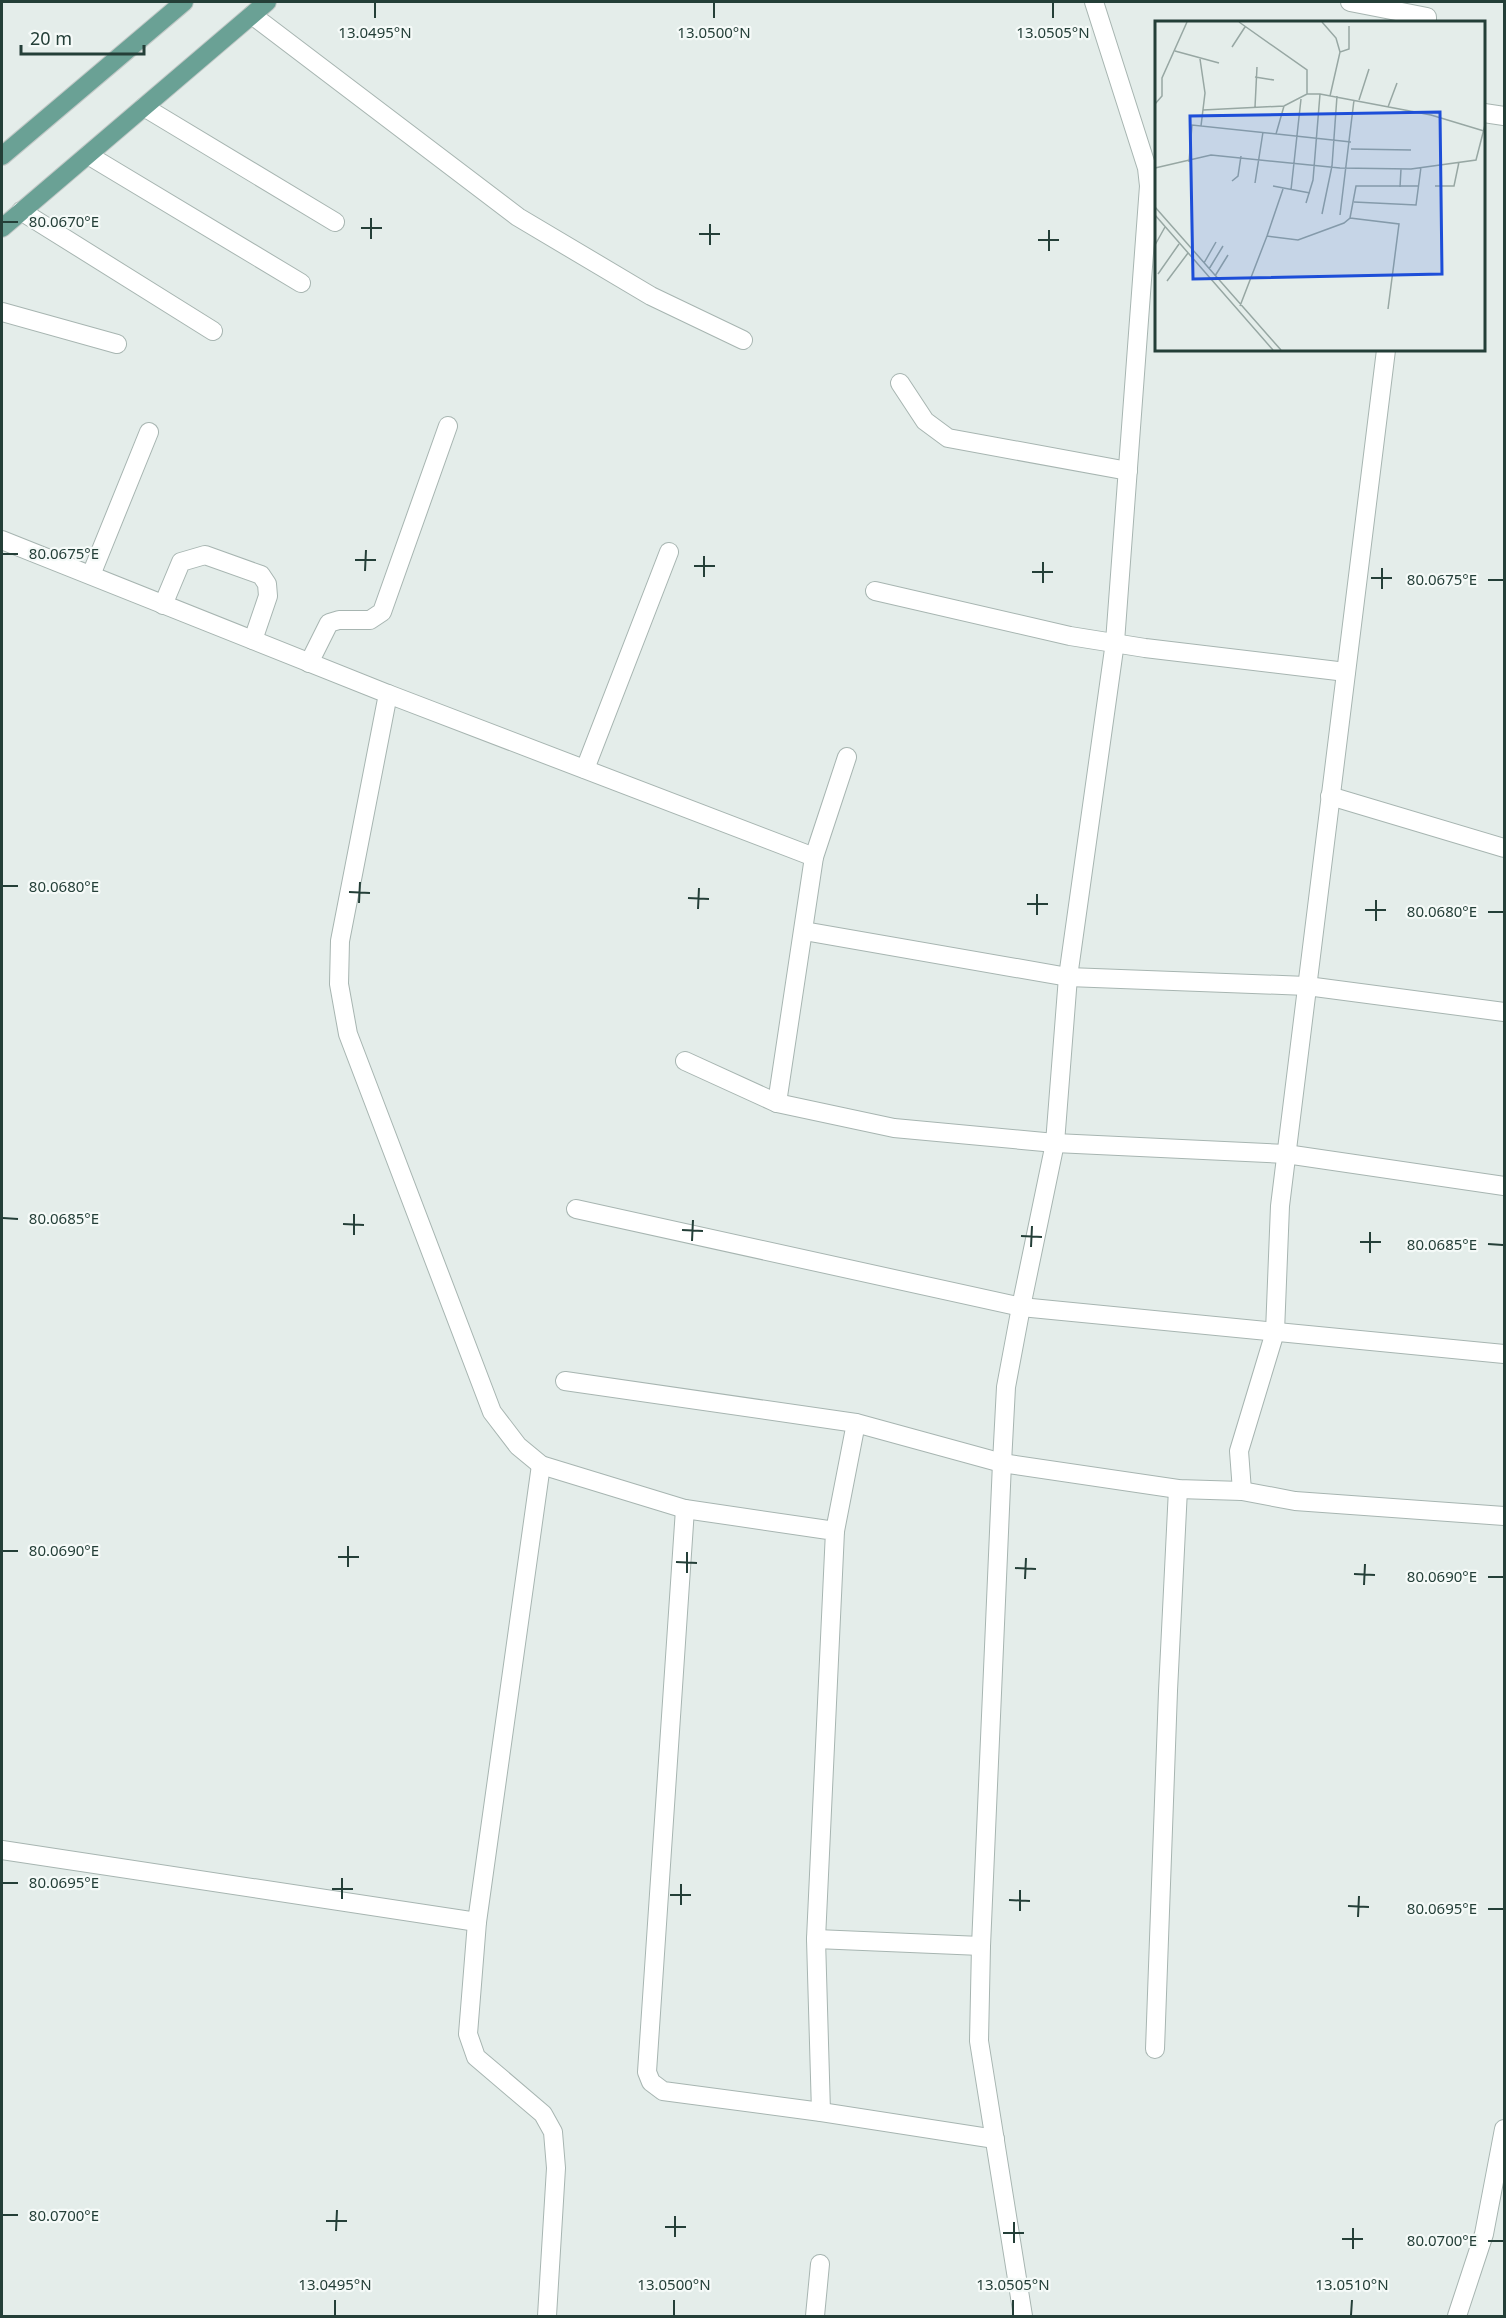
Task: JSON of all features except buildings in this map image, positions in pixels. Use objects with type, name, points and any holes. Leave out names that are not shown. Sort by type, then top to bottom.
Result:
[{"type":"main road","points":[[2,156],[184,2]]},
{"type":"main road","points":[[2,228],[267,2]]},
{"type":"street","points":[[1023,2316],[979,2042],[981,1947],[1006,1388],[1055,1143],[1068,977],[1115,642],[1149,186],[1147,168],[1094,2]]},
{"type":"street","points":[[1350,2],[1427,17],[1427,21]]},
{"type":"street","points":[[252,15],[518,218],[651,296],[743,340]]},
{"type":"street","points":[[144,107],[335,222]]},
{"type":"street","points":[[1485,113],[1504,116]]},
{"type":"street","points":[[88,155],[301,284]]},
{"type":"street","points":[[21,212],[213,331]]},
{"type":"street","points":[[2,312],[117,344]]},
{"type":"street","points":[[1242,1491],[1239,1451],[1275,1332],[1280,1206],[1386,351]]},
{"type":"street","points":[[900,383],[925,421],[948,438],[1128,471]]},
{"type":"street","points":[[309,663],[329,623],[339,620],[370,620],[382,612],[448,426]]},
{"type":"street","points":[[91,575],[149,432]]},
{"type":"street","points":[[2,540],[388,694],[814,856]]},
{"type":"street","points":[[585,769],[669,552]]},
{"type":"street","points":[[163,605],[181,562],[194,557],[205,555],[261,575],[267,584],[268,596],[253,640]]},
{"type":"street","points":[[874,591],[1070,636],[1346,672]]},
{"type":"street","points":[[388,694],[340,941],[339,984],[348,1034],[492,1412],[518,1446],[541,1465],[685,1509],[835,1531]]},
{"type":"street","points":[[777,1103],[814,856],[847,758]]},
{"type":"street","points":[[1330,796],[1504,848]]},
{"type":"street","points":[[804,931],[1068,977],[1307,986],[1504,1012]]},
{"type":"street","points":[[685,1061],[777,1103],[894,1128],[1055,1143],[1286,1154],[1504,1186]]},
{"type":"street","points":[[576,1209],[1021,1307],[1504,1354]]},
{"type":"street","points":[[565,1381],[856,1423],[1002,1463],[1178,1490],[1242,1491],[1295,1501],[1504,1516]]},
{"type":"street","points":[[821,2112],[816,1939],[835,1531],[856,1423]]},
{"type":"street","points":[[541,1465],[477,1922],[468,2034],[476,2057],[543,2114],[553,2132],[556,2168],[547,2316]]},
{"type":"street","points":[[1155,2049],[1178,1490]]},
{"type":"street","points":[[685,1509],[647,2072],[651,2082],[663,2091],[821,2112],[995,2139]]},
{"type":"street","points":[[2,1850],[477,1922]]},
{"type":"street","points":[[816,1939],[981,1947]]},
{"type":"street","points":[[1457,2316],[1484,2234],[1504,2129]]},
{"type":"street","points":[[815,2316],[820,2264]]}]
